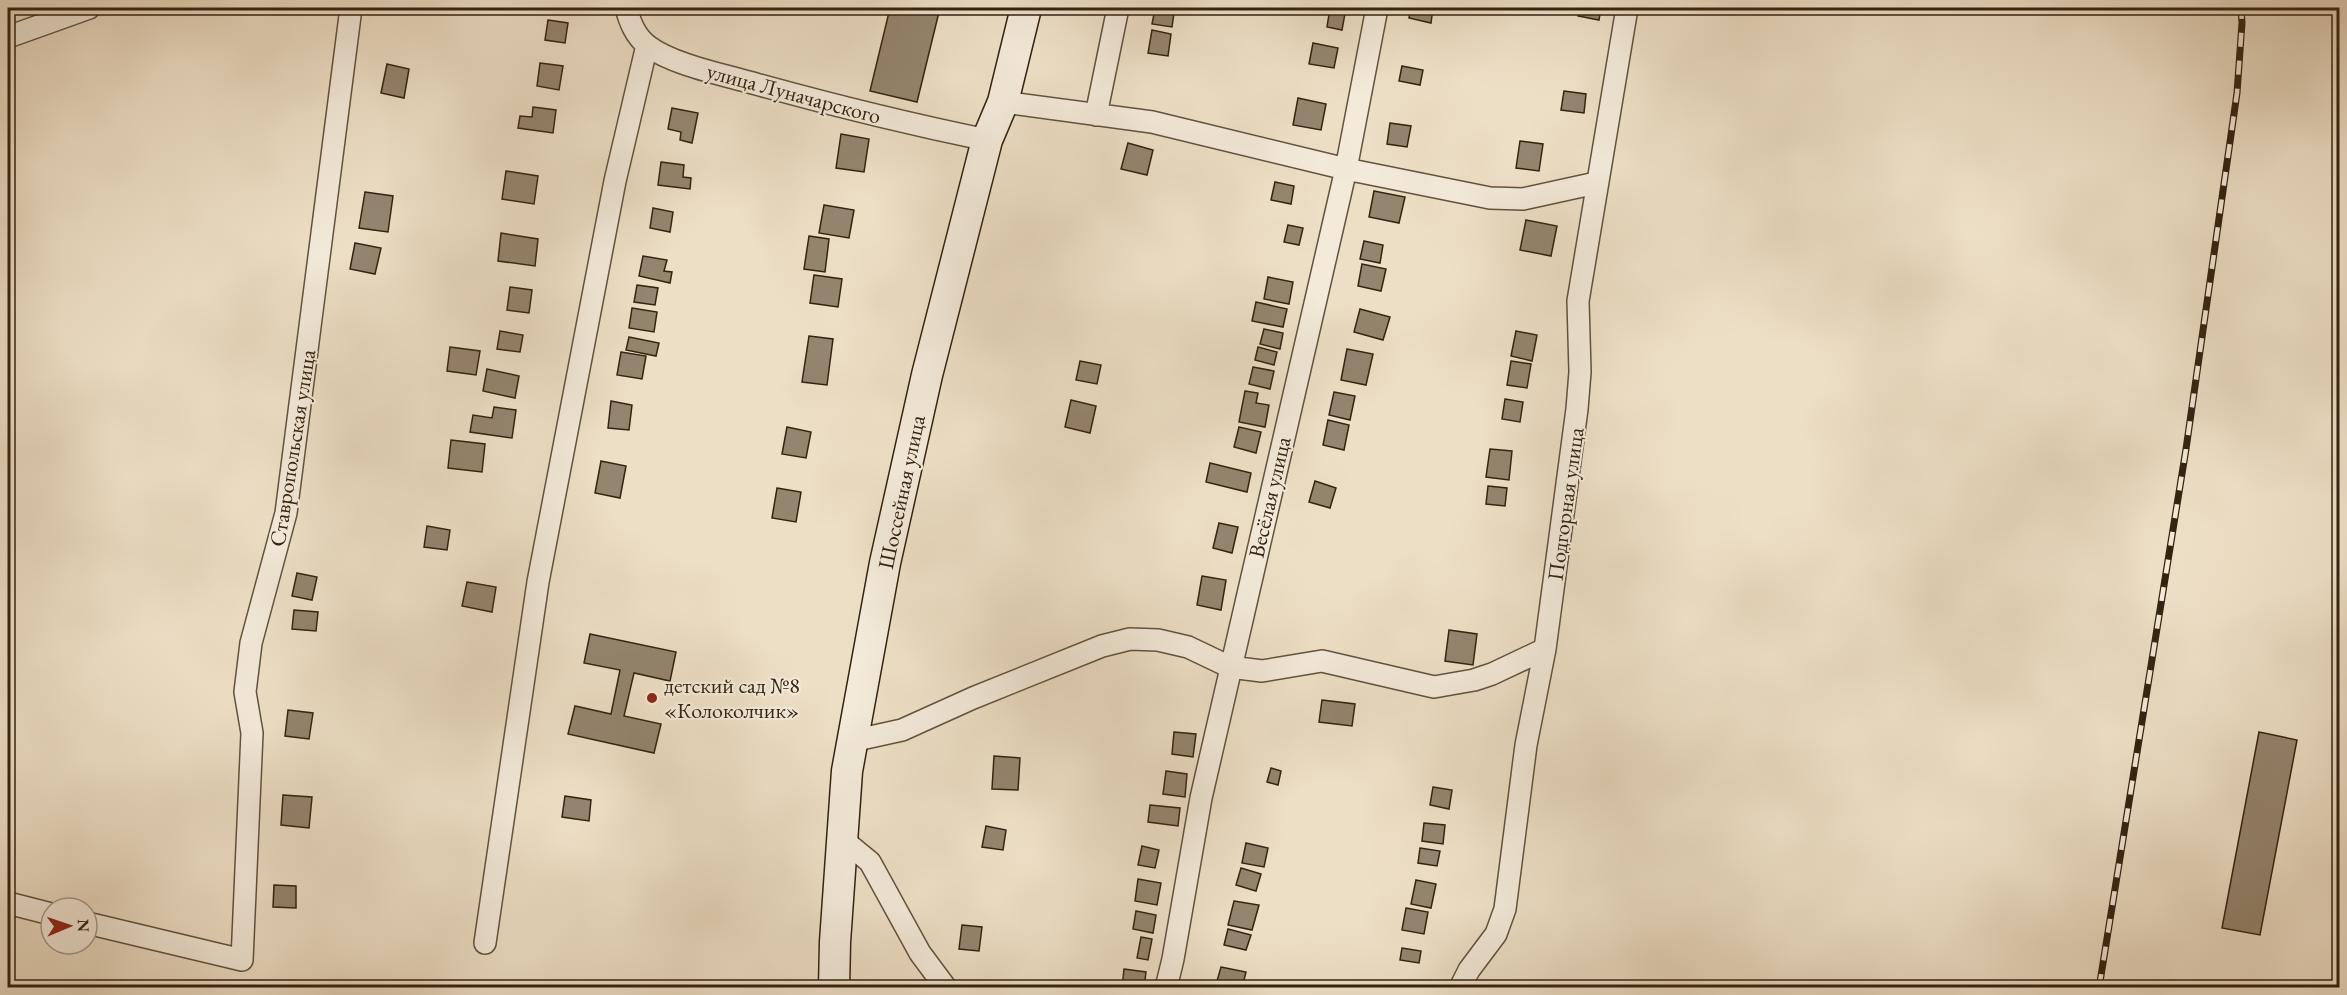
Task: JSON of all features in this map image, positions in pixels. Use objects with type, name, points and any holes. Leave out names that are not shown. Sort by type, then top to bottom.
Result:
[{"type":"main road","name":"Шоссейная улица","points":[[834,987],[848,771],[885,563],[922,397],[987,140],[1003,102],[1026,8]]},
{"type":"street","points":[[8,37],[89,8]]},
{"type":"street","name":"Ставропольская улица","points":[[99,926],[242,960],[252,733],[245,692],[251,643],[286,513],[351,8]]},
{"type":"street","name":"улица Луначарского","points":[[626,8],[632,27],[647,45],[664,56],[724,75],[883,118],[987,140]]},
{"type":"street","points":[[1095,115],[1118,8]]},
{"type":"street","name":"Весёлая улица","points":[[1166,987],[1201,798],[1346,169],[1377,8]]},
{"type":"street","name":"Подгорная улица","points":[[1460,987],[1469,969],[1496,934],[1505,909],[1526,745],[1545,649],[1578,400],[1580,353],[1578,301],[1626,8]]},
{"type":"street","points":[[485,944],[538,582],[615,181],[647,45]]},
{"type":"street","points":[[1003,102],[1152,122],[1346,169],[1490,198],[1523,199],[1596,183]]},
{"type":"street","points":[[852,741],[902,730],[973,698],[1102,646],[1130,639],[1158,640],[1188,647],[1230,667],[1262,671],[1322,661],[1434,687],[1474,680],[1545,649]]},
{"type":"street","points":[[842,839],[870,862],[920,953],[946,987]]},
{"type":"street","points":[[8,903],[39,911]]},
{"type":"building","points":[[890,8],[940,8],[917,102],[870,91]]},
{"type":"building","points":[[1330,8],[1346,8],[1342,30],[1327,27]]},
{"type":"building","points":[[1411,8],[1433,8],[1431,23],[1409,18]]},
{"type":"building","points":[[1580,8],[1601,8],[1599,20],[1578,16]]},
{"type":"building","points":[[1155,9],[1174,13],[1172,27],[1152,24]]},
{"type":"building","points":[[548,20],[568,23],[565,43],[545,40]]},
{"type":"building","points":[[1152,30],[1171,34],[1168,56],[1148,53]]},
{"type":"building","points":[[1313,43],[1338,48],[1334,68],[1309,64]]},
{"type":"building","points":[[540,63],[563,66],[559,90],[537,86]]},
{"type":"building","points":[[387,64],[409,69],[404,98],[381,93]]},
{"type":"building","points":[[1402,66],[1423,70],[1420,85],[1399,81]]},
{"type":"building","points":[[1564,91],[1586,94],[1584,113],[1561,110]]},
{"type":"building","points":[[1298,98],[1326,104],[1321,130],[1293,125]]},
{"type":"building","points":[[533,107],[556,110],[553,133],[518,128],[520,116],[532,117]]},
{"type":"building","points":[[672,108],[698,113],[692,143],[680,140],[681,132],[668,129]]},
{"type":"building","points":[[1390,123],[1411,126],[1407,147],[1387,144]]},
{"type":"building","points":[[841,134],[869,139],[864,172],[836,168]]},
{"type":"building","points":[[1520,141],[1543,144],[1539,171],[1516,168]]},
{"type":"building","points":[[1128,143],[1153,150],[1147,175],[1121,169]]},
{"type":"building","points":[[661,162],[684,165],[683,177],[691,178],[690,189],[658,185]]},
{"type":"building","points":[[506,171],[538,176],[534,204],[502,199]]},
{"type":"building","points":[[1275,182],[1294,186],[1291,204],[1271,200]]},
{"type":"building","points":[[1374,191],[1405,197],[1399,223],[1369,217]]},
{"type":"building","points":[[365,192],[393,196],[388,232],[359,228]]},
{"type":"building","points":[[824,205],[854,210],[849,238],[819,233]]},
{"type":"building","points":[[653,208],[673,212],[670,232],[650,228]]},
{"type":"building","points":[[1526,220],[1557,226],[1551,256],[1520,250]]},
{"type":"building","points":[[1288,225],[1303,228],[1299,245],[1284,242]]},
{"type":"building","points":[[501,233],[538,239],[535,266],[498,261]]},
{"type":"building","points":[[809,236],[829,239],[825,272],[804,269]]},
{"type":"building","points":[[1364,241],[1383,245],[1380,263],[1360,259]]},
{"type":"building","points":[[355,243],[381,248],[375,274],[350,269]]},
{"type":"building","points":[[643,256],[667,260],[664,271],[672,272],[670,283],[639,276]]},
{"type":"building","points":[[1362,264],[1386,269],[1381,291],[1358,286]]},
{"type":"building","points":[[814,275],[842,279],[838,307],[810,303]]},
{"type":"building","points":[[1268,277],[1293,282],[1289,304],[1264,299]]},
{"type":"building","points":[[637,285],[658,288],[655,305],[634,302]]},
{"type":"building","points":[[510,287],[532,290],[529,313],[507,310]]},
{"type":"building","points":[[1256,302],[1287,309],[1283,327],[1252,321]]},
{"type":"building","points":[[632,308],[657,312],[654,332],[629,328]]},
{"type":"building","points":[[1360,309],[1390,317],[1383,340],[1354,332]]},
{"type":"building","points":[[1264,329],[1283,333],[1280,349],[1260,344]]},
{"type":"building","points":[[500,331],[523,335],[520,352],[497,349]]},
{"type":"building","points":[[1516,331],[1537,335],[1532,361],[1511,356]]},
{"type":"building","points":[[809,336],[833,339],[827,385],[802,382]]},
{"type":"building","points":[[629,337],[659,343],[656,356],[626,350]]},
{"type":"building","points":[[450,347],[480,351],[476,375],[447,371]]},
{"type":"building","points":[[1258,347],[1277,352],[1274,365],[1255,360]]},
{"type":"building","points":[[1347,349],[1373,354],[1366,385],[1341,380]]},
{"type":"building","points":[[621,352],[646,356],[642,379],[617,375]]},
{"type":"building","points":[[1080,361],[1101,365],[1097,384],[1076,380]]},
{"type":"building","points":[[1511,361],[1531,364],[1527,388],[1507,385]]},
{"type":"building","points":[[1253,367],[1274,371],[1270,389],[1249,384]]},
{"type":"building","points":[[487,369],[519,376],[515,398],[483,391]]},
{"type":"building","points":[[1245,391],[1258,393],[1256,403],[1269,405],[1265,427],[1239,422]]},
{"type":"building","points":[[1334,392],[1355,396],[1350,420],[1329,415]]},
{"type":"building","points":[[1505,399],[1523,402],[1520,422],[1502,419]]},
{"type":"building","points":[[1071,400],[1096,406],[1090,433],[1065,427]]},
{"type":"building","points":[[611,401],[632,405],[629,430],[608,428]]},
{"type":"building","points":[[494,407],[516,410],[512,438],[470,432],[473,415],[492,418]]},
{"type":"building","points":[[1328,420],[1349,425],[1344,450],[1323,445]]},
{"type":"building","points":[[787,427],[811,432],[806,458],[782,454]]},
{"type":"building","points":[[1239,427],[1261,432],[1256,453],[1234,447]]},
{"type":"building","points":[[451,440],[485,444],[482,472],[448,468]]},
{"type":"building","points":[[1490,449],[1512,451],[1509,480],[1486,477]]},
{"type":"building","points":[[601,461],[626,466],[620,498],[595,493]]},
{"type":"building","points":[[1210,463],[1251,473],[1247,492],[1206,482]]},
{"type":"building","points":[[1315,481],[1336,488],[1330,508],[1309,502]]},
{"type":"building","points":[[1488,486],[1507,488],[1505,506],[1486,504]]},
{"type":"building","points":[[777,488],[801,492],[796,522],[772,518]]},
{"type":"building","points":[[1219,523],[1238,527],[1232,553],[1213,548]]},
{"type":"building","points":[[427,526],[450,530],[447,550],[424,547]]},
{"type":"building","points":[[297,573],[317,577],[312,600],[292,596]]},
{"type":"building","points":[[1202,576],[1226,580],[1221,610],[1197,605]]},
{"type":"building","points":[[467,582],[496,587],[492,612],[462,606]]},
{"type":"building","points":[[294,610],[318,612],[316,631],[292,629]]},
{"type":"building","points":[[1449,630],[1477,634],[1473,665],[1445,661]]},
{"type":"building","points":[[590,634],[676,652],[670,681],[634,673],[624,716],[661,724],[654,753],[568,734],[575,706],[611,714],[620,670],[584,663]]},
{"type":"building","points":[[1322,700],[1355,704],[1352,726],[1319,722]]},
{"type":"building","points":[[288,710],[313,713],[309,739],[285,736]]},
{"type":"building","points":[[1174,732],[1196,734],[1193,757],[1172,754]]},
{"type":"building","points":[[2259,732],[2297,740],[2260,935],[2222,928]]},
{"type":"building","points":[[994,756],[1020,758],[1018,790],[992,789]]},
{"type":"building","points":[[1271,768],[1281,771],[1278,785],[1267,782]]},
{"type":"building","points":[[1166,771],[1187,774],[1185,797],[1163,794]]},
{"type":"building","points":[[1433,787],[1452,790],[1449,809],[1430,805]]},
{"type":"building","points":[[283,795],[312,797],[309,828],[281,825]]},
{"type":"building","points":[[565,796],[591,800],[589,821],[562,817]]},
{"type":"building","points":[[1150,805],[1180,808],[1178,826],[1148,822]]},
{"type":"building","points":[[1424,823],[1445,825],[1443,844],[1422,841]]},
{"type":"building","points":[[986,826],[1006,830],[1003,850],[982,847]]},
{"type":"building","points":[[1246,843],[1268,848],[1264,867],[1242,863]]},
{"type":"building","points":[[1142,846],[1159,850],[1155,868],[1138,865]]},
{"type":"building","points":[[1420,848],[1440,851],[1437,866],[1418,863]]},
{"type":"building","points":[[1241,868],[1261,874],[1256,891],[1236,885]]},
{"type":"building","points":[[1138,879],[1161,883],[1157,905],[1135,901]]},
{"type":"building","points":[[1416,880],[1436,884],[1431,908],[1411,904]]},
{"type":"building","points":[[274,885],[296,886],[296,908],[273,907]]},
{"type":"building","points":[[1234,901],[1259,905],[1252,930],[1228,925]]},
{"type":"building","points":[[1406,908],[1428,912],[1424,934],[1402,930]]},
{"type":"building","points":[[1136,911],[1156,915],[1153,933],[1133,929]]},
{"type":"building","points":[[962,925],[982,927],[979,951],[959,949]]},
{"type":"building","points":[[1228,929],[1251,935],[1246,950],[1224,945]]},
{"type":"building","points":[[1141,937],[1152,939],[1148,960],[1137,958]]},
{"type":"building","points":[[1402,948],[1421,951],[1419,963],[1400,960]]},
{"type":"building","points":[[1221,967],[1246,972],[1242,988],[1215,988]]},
{"type":"building","points":[[1124,969],[1146,972],[1144,988],[1122,988]]},
{"type":"railway","points":[[2099,988],[2186,449],[2237,93],[2241,8]]},
{"type":"place","name":"детский сад №8 «Колоколчик»","points":[[652,698]]}]
